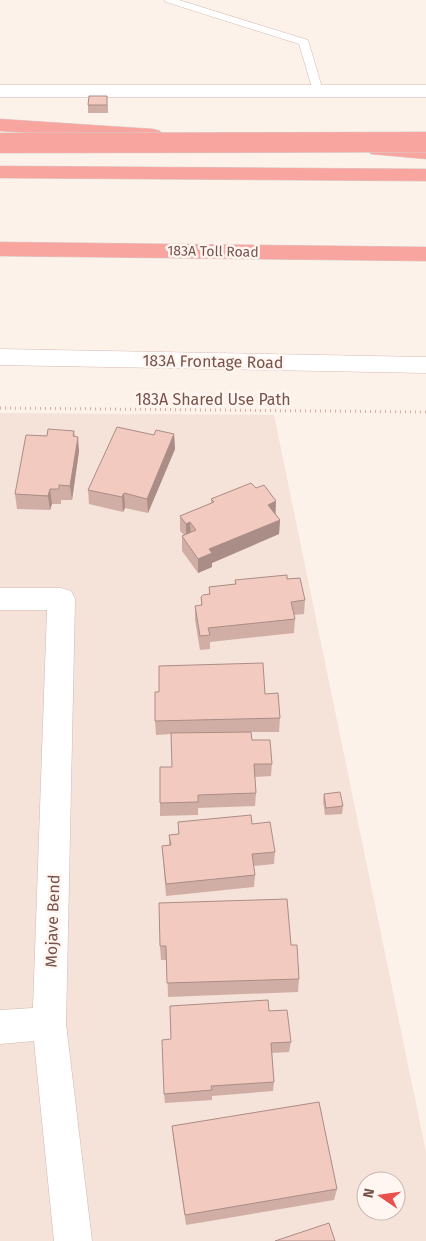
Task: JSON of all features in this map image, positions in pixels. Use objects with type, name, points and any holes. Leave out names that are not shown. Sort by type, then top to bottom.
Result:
[{"type":"highway","points":[[0,125],[426,153]]},
{"type":"highway","points":[[0,143],[426,142]]},
{"type":"highway","points":[[0,172],[426,175]]},
{"type":"highway","name":"183A Toll Road","points":[[0,249],[426,254]]},
{"type":"main road","points":[[0,91],[426,91]]},
{"type":"main road","name":"183A Frontage Road","points":[[0,357],[426,365]]},
{"type":"main road","name":"Mojave Bend","points":[[0,599],[61,599],[49,1024],[73,1241]]},
{"type":"main road","points":[[0,1027],[49,1024]]},
{"type":"lane","points":[[168,0],[304,42],[318,91]]},
{"type":"path","name":"183A Shared Use Path","points":[[0,408],[426,412]]},
{"type":"shaded area","points":[[0,413],[274,415],[426,1152],[426,1241],[0,1241]]},
{"type":"building","points":[[89,96],[107,96],[107,105],[88,105]]},
{"type":"building","points":[[117,427],[154,435],[156,430],[174,434],[147,499],[124,493],[122,497],[88,490]]},
{"type":"building","points":[[48,429],[74,431],[73,436],[78,437],[70,486],[59,485],[59,489],[50,489],[48,496],[15,494],[26,435],[47,436]]},
{"type":"building","points":[[251,483],[256,488],[264,485],[276,501],[268,505],[280,520],[209,549],[212,553],[198,559],[182,536],[196,530],[190,522],[186,524],[180,516],[214,502],[211,499]]},
{"type":"building","points":[[287,575],[287,579],[300,578],[305,600],[291,602],[295,619],[208,628],[210,635],[200,636],[195,606],[202,605],[201,597],[210,594],[209,587],[236,584],[235,580]]},
{"type":"building","points":[[263,663],[265,694],[278,693],[280,718],[155,721],[155,692],[159,692],[159,666]]},
{"type":"building","points":[[251,732],[252,740],[270,740],[272,764],[254,764],[256,793],[198,795],[198,802],[160,803],[160,767],[172,767],[171,733]]},
{"type":"building","points":[[340,792],[343,806],[326,808],[324,794]]},
{"type":"building","points":[[251,815],[252,824],[270,822],[275,852],[252,854],[255,875],[166,884],[162,846],[171,845],[169,835],[179,834],[178,822]]},
{"type":"building","points":[[287,899],[291,945],[297,945],[299,979],[167,983],[166,946],[160,946],[159,903]]},
{"type":"building","points":[[268,1000],[269,1011],[287,1010],[291,1042],[271,1043],[274,1082],[211,1086],[212,1090],[164,1094],[162,1040],[171,1039],[170,1006]]},
{"type":"building","points":[[319,1102],[337,1189],[185,1215],[172,1126]]},
{"type":"building","points":[[329,1223],[335,1241],[275,1241]]}]
